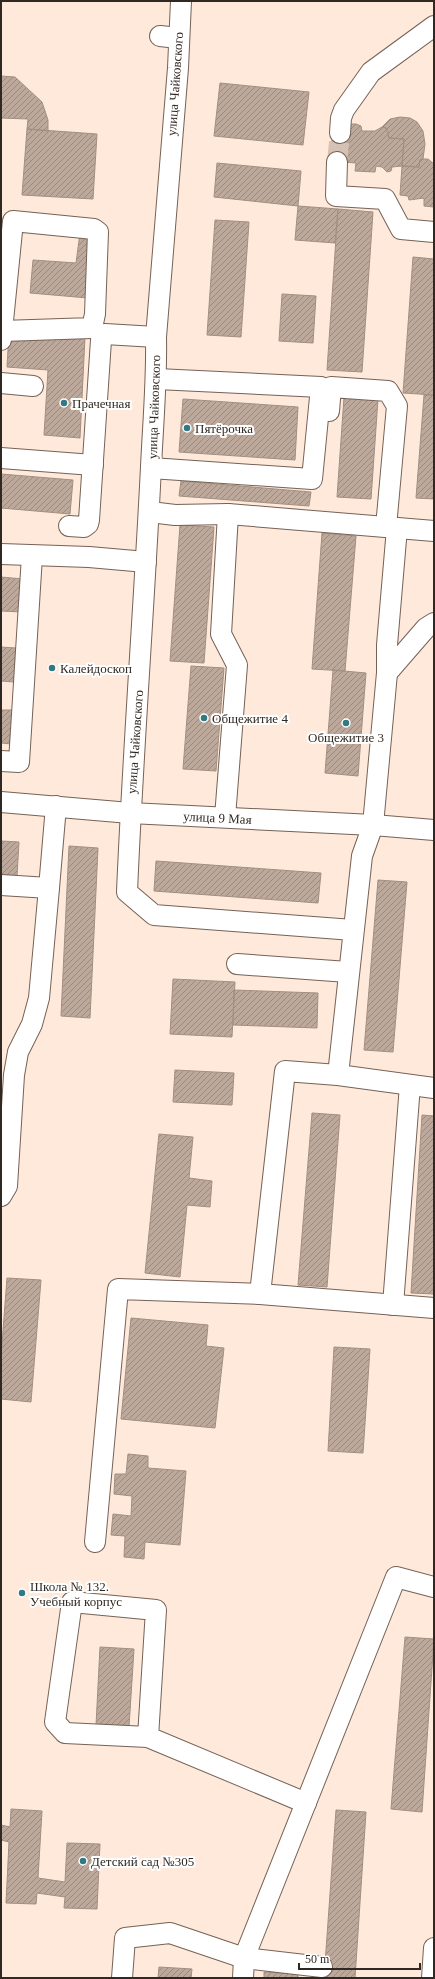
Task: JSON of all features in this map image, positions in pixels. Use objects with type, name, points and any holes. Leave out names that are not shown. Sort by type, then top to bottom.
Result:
[{"type":"street","name":"улица Чайковского","points":[[180,1],[169,37],[178,68],[156,336],[157,379],[151,468],[150,512],[130,813],[127,892],[154,915],[353,930]]},
{"type":"street","points":[[340,133],[341,118],[344,110],[372,72],[434,26]]},
{"type":"street","points":[[337,162],[336,196],[385,199],[401,229],[434,232]]},
{"type":"street","points":[[12,221],[94,229],[98,232],[95,314],[92,328],[1,334],[12,221]]},
{"type":"street","points":[[95,314],[122,324],[122,335]]},
{"type":"street","points":[[69,526],[84,527],[88,524],[101,340],[104,334],[156,336]]},
{"type":"street","points":[[151,468],[312,479],[321,387],[157,379]]},
{"type":"street","points":[[1,383],[33,386]]},
{"type":"street","points":[[322,476],[331,387],[388,391],[397,406],[391,527],[387,673],[373,825],[362,856],[348,972],[338,1075]]},
{"type":"street","points":[[1,458],[93,465]]},
{"type":"street","points":[[150,512],[175,515],[228,514],[434,530]]},
{"type":"street","points":[[225,817],[237,665],[221,634],[228,514]]},
{"type":"street","points":[[1,554],[89,557],[146,562]]},
{"type":"street","points":[[1,761],[19,762],[32,556]]},
{"type":"street","points":[[387,673],[426,628],[434,623]]},
{"type":"street","name":"улица 9 Мая","points":[[1,802],[130,813],[373,825],[434,830]]},
{"type":"street","points":[[1,1196],[7,1186],[14,1075],[18,1052],[32,1024],[39,998],[56,806]]},
{"type":"street","points":[[1,885],[49,888]]},
{"type":"street","points":[[237,964],[348,972]]},
{"type":"street","points":[[260,1294],[285,1071],[338,1075],[434,1088]]},
{"type":"street","points":[[393,1305],[410,1085]]},
{"type":"street","points":[[95,1542],[118,1289],[260,1294],[434,1308]]},
{"type":"street","points":[[243,1978],[244,1958],[396,1577],[434,1587]]},
{"type":"street","points":[[148,1737],[156,1610],[72,1602],[55,1722],[65,1733],[148,1737],[306,1803]]},
{"type":"street","points":[[122,1978],[125,1938],[170,1933],[244,1958],[322,1967]]},
{"type":"street","points":[[432,1978],[434,1948]]},
{"type":"building","points":[[1,76],[15,77],[42,102],[48,120],[48,131],[27,129],[28,119],[1,118]]},
{"type":"building","points":[[220,83],[309,92],[303,145],[214,136]]},
{"type":"building","points":[[400,117],[410,118],[417,122],[423,131],[425,144],[423,159],[420,160],[419,167],[402,166],[404,139],[389,138],[388,131],[386,128],[382,127],[390,119]]},
{"type":"building","points":[[350,124],[361,126],[362,131],[375,131],[382,127],[386,128],[389,138],[404,139],[402,166],[392,167],[391,171],[387,172],[382,167],[376,166],[375,172],[355,171],[356,163],[330,161],[333,132]]},
{"type":"building","points":[[27,129],[97,134],[93,199],[22,195]]},
{"type":"building","points":[[428,159],[434,164],[434,207],[424,206],[424,198],[409,200],[408,196],[400,195],[402,166],[419,167],[420,160]]},
{"type":"building","points":[[217,163],[301,171],[298,206],[214,197]]},
{"type":"building","points":[[298,206],[338,209],[335,243],[295,240]]},
{"type":"building","points":[[338,209],[373,212],[362,372],[327,370]]},
{"type":"building","points":[[215,220],[249,222],[241,337],[207,335]]},
{"type":"building","points":[[80,233],[96,235],[88,298],[30,293],[33,260],[76,263]]},
{"type":"building","points":[[413,257],[434,259],[434,395],[403,393]]},
{"type":"building","points":[[282,294],[316,296],[313,343],[279,341]]},
{"type":"building","name":"Прачечная","points":[[9,333],[85,337],[80,438],[44,435],[48,370],[7,367]]},
{"type":"building","points":[[424,395],[434,395],[434,499],[416,498]]},
{"type":"building","points":[[344,397],[378,399],[371,499],[337,497]]},
{"type":"building","points":[[183,399],[298,407],[295,460],[179,452]]},
{"type":"building","points":[[1,474],[73,480],[70,514],[1,508]]},
{"type":"building","points":[[181,481],[311,492],[309,506],[179,496]]},
{"type":"building","points":[[180,525],[214,527],[204,663],[170,661]]},
{"type":"building","points":[[322,533],[356,536],[345,671],[312,669]]},
{"type":"building","points":[[1,577],[23,579],[22,612],[1,611]]},
{"type":"building","points":[[1,647],[16,648],[14,682],[1,681]]},
{"type":"building","name":"Общежитие 4","points":[[191,666],[224,668],[216,771],[183,769]]},
{"type":"building","name":"Общежитие 3","points":[[333,670],[366,673],[358,776],[325,773]]},
{"type":"building","points":[[1,710],[13,710],[11,744],[1,743]]},
{"type":"building","points":[[1,841],[19,842],[17,876],[1,875]]},
{"type":"building","points":[[69,846],[98,848],[90,1018],[61,1016]]},
{"type":"building","points":[[156,861],[321,873],[318,903],[154,891]]},
{"type":"building","points":[[378,880],[407,882],[393,1052],[364,1050]]},
{"type":"building","points":[[173,979],[235,982],[232,1037],[170,1034]]},
{"type":"building","points":[[234,990],[318,993],[317,1028],[233,1025]]},
{"type":"building","points":[[175,1070],[234,1073],[232,1105],[173,1102]]},
{"type":"building","points":[[312,1113],[340,1115],[327,1287],[298,1285]]},
{"type":"building","points":[[422,1115],[434,1116],[434,1294],[411,1293]]},
{"type":"building","points":[[159,1134],[193,1137],[189,1178],[212,1181],[210,1207],[187,1205],[180,1277],[145,1273]]},
{"type":"building","points":[[7,1278],[41,1280],[31,1402],[1,1399],[1,1357]]},
{"type":"building","points":[[131,1318],[208,1325],[206,1346],[224,1348],[215,1428],[121,1419]]},
{"type":"building","points":[[334,1347],[370,1349],[363,1453],[328,1451]]},
{"type":"building","points":[[128,1454],[148,1456],[148,1468],[186,1471],[180,1545],[145,1542],[144,1559],[124,1557],[125,1536],[111,1535],[113,1514],[131,1516],[132,1496],[114,1494],[115,1474],[126,1474]]},
{"type":"building","points":[[405,1637],[434,1639],[422,1812],[391,1809]]},
{"type":"building","points":[[100,1647],[134,1649],[129,1727],[96,1725]]},
{"type":"building","name":"Детский сад №305","points":[[11,1809],[42,1811],[38,1878],[65,1882],[67,1843],[100,1844],[97,1909],[64,1908],[65,1897],[37,1893],[36,1904],[6,1903],[9,1842],[1,1840],[1,1825],[10,1827]]},
{"type":"building","points":[[336,1810],[366,1812],[355,1978],[324,1978]]},
{"type":"building","points":[[159,1967],[192,1969],[191,1978],[158,1978]]},
{"type":"building","points":[[264,1972],[298,1974],[298,1978],[264,1978]]},
{"type":"tunnel","points":[[337,162],[340,133]]},
{"type":"place","name":"Прачечная","points":[[64,403]]},
{"type":"place","name":"Пятёрочка","points":[[187,428]]},
{"type":"place","name":"Калейдоскоп","points":[[52,668]]},
{"type":"place","name":"Общежитие 4","points":[[204,718]]},
{"type":"place","name":"Общежитие 3","points":[[346,723]]},
{"type":"place","name":"Школа № 132. Учебный корпус","points":[[22,1593]]},
{"type":"place","name":"Детский сад №305","points":[[83,1861]]}]
